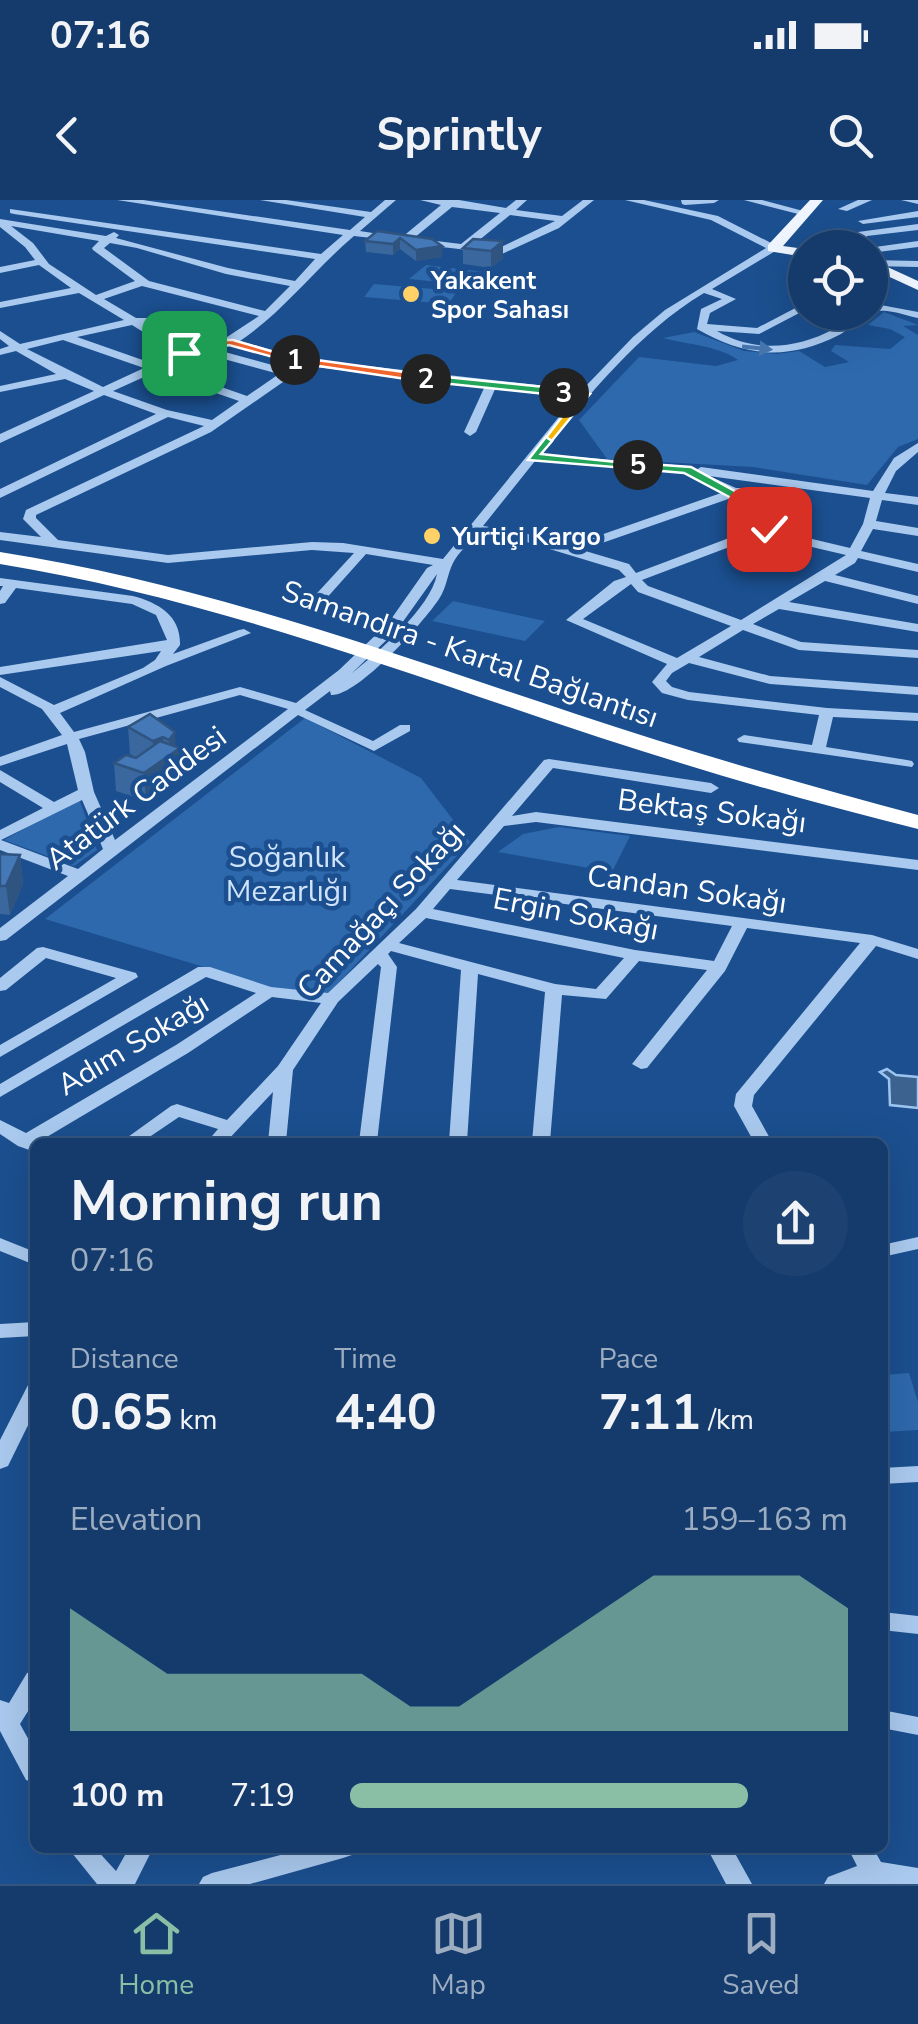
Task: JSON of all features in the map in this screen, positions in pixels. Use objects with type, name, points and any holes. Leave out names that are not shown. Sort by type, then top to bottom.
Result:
[{"type":"highway","name":"Samandıra - Kartal Bağlantısı","points":[[0,548],[66,557],[197,585],[771,784],[918,822]]},
{"type":"highway","name":"Samandıra - Kartal Bağlantısı","points":[[0,558],[122,577],[346,637]]},
{"type":"highway","name":"Samandıra - Kartal Bağlantısı","points":[[414,661],[694,747],[918,809]]},
{"type":"main road","points":[[788,250],[773,248],[817,200]]},
{"type":"main road","points":[[888,272],[918,286]]},
{"type":"street","points":[[4,218],[33,200]]},
{"type":"street","points":[[122,200],[498,252],[555,226],[589,200]]},
{"type":"street","points":[[265,200],[316,203],[373,216]]},
{"type":"street","points":[[2,435],[197,348],[230,342],[268,314],[322,257],[392,200]]},
{"type":"street","points":[[424,200],[564,219]]},
{"type":"street","points":[[463,248],[522,200]]},
{"type":"street","points":[[0,536],[49,539],[168,559],[282,547],[363,550],[446,563],[585,394],[671,310],[773,248],[746,232],[685,210],[630,200]]},
{"type":"street","points":[[685,202],[714,200]]},
{"type":"street","points":[[748,200],[802,212]]},
{"type":"street","points":[[843,209],[867,200]]},
{"type":"street","points":[[147,202],[126,228],[97,248],[142,282],[268,314]]},
{"type":"street","points":[[405,240],[452,202]]},
{"type":"street","points":[[862,220],[918,214]]},
{"type":"street","points":[[4,218],[126,228],[322,257]]},
{"type":"street","points":[[4,218],[109,238],[246,275],[296,284]]},
{"type":"street","points":[[4,218],[40,262],[150,334],[289,373]]},
{"type":"street","points":[[888,231],[918,227]]},
{"type":"street","points":[[746,232],[783,233]]},
{"type":"street","points":[[888,248],[918,244]]},
{"type":"street","points":[[0,270],[40,262]]},
{"type":"street","points":[[888,263],[918,264]]},
{"type":"street","points":[[95,299],[142,282]]},
{"type":"street","points":[[0,305],[82,289]]},
{"type":"street","points":[[701,327],[704,311],[730,298],[708,290]]},
{"type":"street","points":[[888,310],[918,316]]},
{"type":"street","points":[[701,327],[766,330],[788,316]]},
{"type":"street","points":[[0,352],[134,321],[156,320],[304,362],[585,394]]},
{"type":"street","points":[[701,327],[736,346],[785,350],[836,336],[844,330]]},
{"type":"street","points":[[0,334],[16,348],[66,375],[168,414],[214,424]]},
{"type":"street","points":[[64,336],[247,400]]},
{"type":"street","points":[[49,539],[29,519],[30,513],[214,424],[304,362]]},
{"type":"street","points":[[0,390],[66,375]]},
{"type":"street","points":[[470,432],[491,385]]},
{"type":"street","points":[[0,494],[168,414]]},
{"type":"street","points":[[917,448],[896,462],[874,497],[870,524],[854,554],[683,661],[662,676],[660,682],[666,690],[750,702],[828,712],[918,716]]},
{"type":"street","points":[[532,457],[779,480],[918,501]]},
{"type":"street","points":[[687,470],[736,493],[804,541],[918,568]]},
{"type":"street","points":[[572,550],[779,480]]},
{"type":"street","points":[[870,524],[918,532]]},
{"type":"street","points":[[783,527],[758,532],[619,584],[573,620],[683,661],[770,680],[918,691]]},
{"type":"street","points":[[475,529],[514,534],[624,567],[643,588],[741,626],[813,648],[918,654]]},
{"type":"street","points":[[363,550],[315,603],[392,627]]},
{"type":"street","name":"Atatürk Caddesi","points":[[0,936],[300,710],[392,627],[432,571],[446,563],[446,576],[390,650],[358,677],[300,710]]},
{"type":"street","points":[[823,576],[918,600]]},
{"type":"street","points":[[0,600],[7,582],[153,605],[168,619],[173,645],[161,663]]},
{"type":"street","points":[[776,604],[918,628]]},
{"type":"street","points":[[52,711],[161,663],[244,633]]},
{"type":"street","points":[[0,670],[173,645]]},
{"type":"street","points":[[750,702],[770,680]]},
{"type":"street","points":[[0,681],[32,695],[52,711],[71,736],[86,792],[112,851]]},
{"type":"street","points":[[0,762],[71,736],[240,692],[300,710],[374,747],[405,728]]},
{"type":"street","points":[[818,751],[828,712]]},
{"type":"street","points":[[744,738],[907,764]]},
{"type":"street","name":"Camağaçı Sokağı","points":[[220,1138],[284,1070],[332,999],[448,884],[550,763],[710,788]]},
{"type":"street","points":[[0,775],[53,808]]},
{"type":"street","points":[[0,836],[86,792]]},
{"type":"street","name":"Bektaş Sokağı","points":[[500,822],[536,817],[918,864]]},
{"type":"street","points":[[0,845],[78,874]]},
{"type":"street","name":"Candan Sokağı","points":[[448,884],[872,940],[918,954]]},
{"type":"street","name":"Ergin Sokağı","points":[[422,912],[719,968]]},
{"type":"street","points":[[641,1064],[719,968],[741,924]]},
{"type":"street","points":[[761,1138],[743,1106],[745,1094],[872,940]]},
{"type":"street","points":[[383,950],[554,989],[600,995],[635,955]]},
{"type":"street","points":[[368,1138],[389,967],[383,950]]},
{"type":"street","points":[[0,986],[43,952],[130,977],[0,1052]]},
{"type":"street","points":[[458,1138],[470,968]]},
{"type":"street","points":[[4,1083],[204,972],[269,992],[332,999]]},
{"type":"street","points":[[541,1138],[554,989]]},
{"type":"street","name":"Adım Sokağı","points":[[40,1138],[269,992]]},
{"type":"street","points":[[277,1138],[284,1070]]},
{"type":"street","points":[[136,1138],[177,1110],[231,1127]]},
{"type":"street","points":[[0,1126],[30,1144]]},
{"type":"street","points":[[888,1250],[918,1243]]},
{"type":"street","points":[[0,1244],[30,1257]]},
{"type":"street","points":[[0,1331],[30,1329]]},
{"type":"street","points":[[0,1461],[30,1400]]},
{"type":"street","points":[[888,1476],[918,1474]]},
{"type":"street","points":[[888,1622],[918,1626]]},
{"type":"street","points":[[30,1685],[5,1716],[30,1764]]},
{"type":"street","points":[[888,1721],[918,1726]]},
{"type":"street","points":[[84,1853],[112,1884]]},
{"type":"street","points":[[122,1884],[138,1853]]},
{"type":"street","points":[[212,1884],[325,1853]]},
{"type":"street","points":[[722,1853],[739,1884]]},
{"type":"street","points":[[837,1884],[871,1868],[918,1879]]},
{"type":"green space","points":[[426,265],[528,277],[528,291],[409,279]]},
{"type":"green space","name":"Yakakent Spor Sahası","points":[[374,284],[457,291],[449,304],[364,297]]},
{"type":"green space","points":[[888,314],[918,325],[903,326],[918,335],[918,439],[898,447],[867,485],[753,467],[607,459],[579,420],[639,357],[716,366],[738,360],[712,348],[663,338],[694,332],[744,351],[799,351],[825,367],[849,362],[831,351],[835,345],[890,349],[905,337],[890,329]]},
{"type":"green space","points":[[453,601],[545,621],[525,641],[432,621]]},
{"type":"green space","name":"Soğanlık Mezarlığı","points":[[305,718],[421,778],[470,842],[329,993],[313,996],[270,987],[45,919]]},
{"type":"green space","points":[[79,798],[97,850],[74,866],[4,840]]},
{"type":"green space","points":[[559,827],[630,836],[612,872],[498,852],[523,834]]},
{"type":"green space","points":[[909,1373],[918,1402],[918,1430],[888,1432],[888,1375]]},
{"type":"shaded area","points":[[887,1069],[896,1075],[918,1077],[918,1108],[890,1105],[889,1079],[880,1072]]},
{"type":"building","points":[[377,231],[432,239],[442,246],[416,250],[400,238],[393,244],[365,241]]},
{"type":"building","points":[[473,239],[503,241],[491,251],[463,248]]},
{"type":"building","points":[[150,714],[175,732],[169,740],[163,737],[153,741],[128,727]]},
{"type":"building","points":[[160,741],[180,748],[144,773],[114,763],[126,755],[136,758]]},
{"type":"building","points":[[0,854],[20,855],[6,886],[0,886]]},
{"type":"place","name":"Yakakent Spor Sahası","points":[[411,294]]},
{"type":"place","name":"Yurtiçi Kargo","points":[[432,536]]},
{"type":"route","points":[[184,353],[230,342],[304,362],[585,394],[532,457],[687,470],[738,494],[783,527],[769,529]]}]
